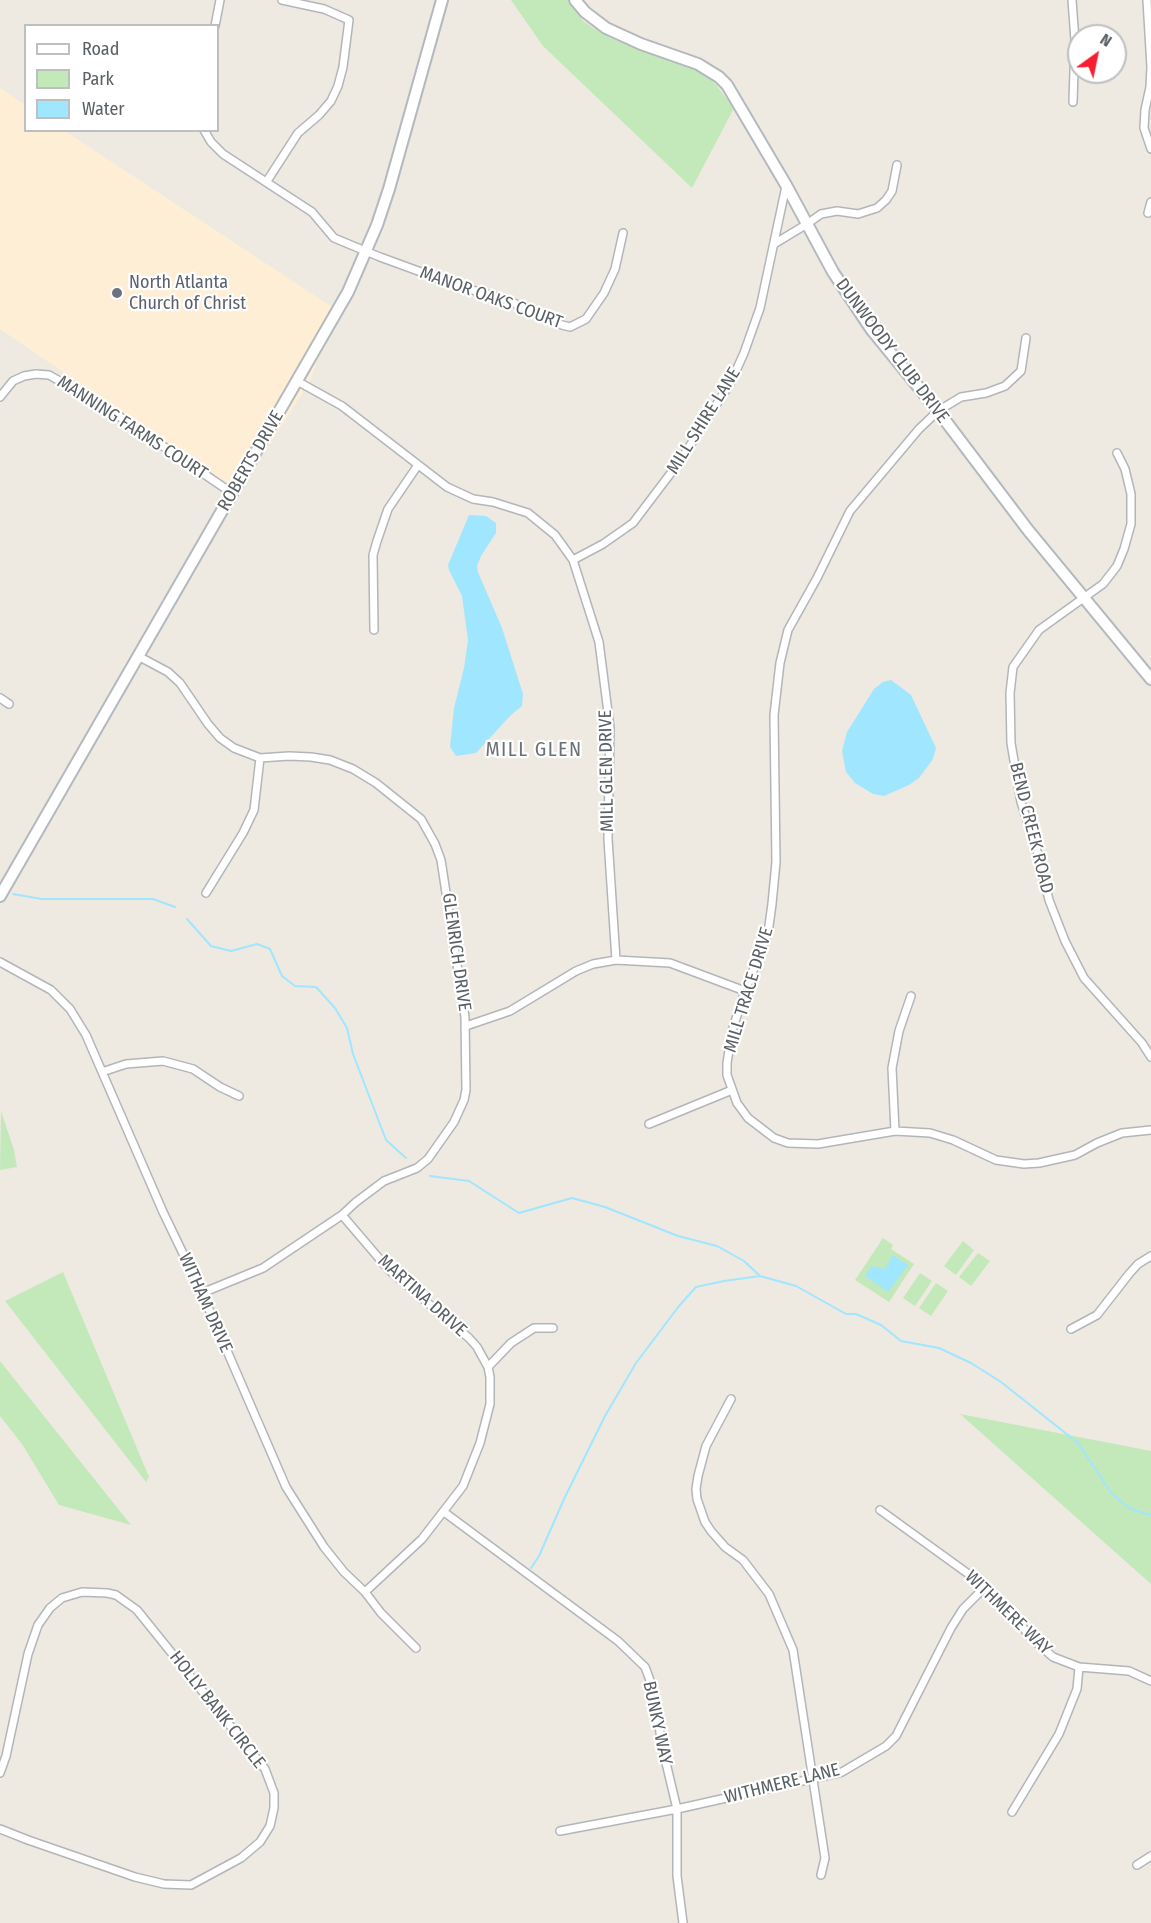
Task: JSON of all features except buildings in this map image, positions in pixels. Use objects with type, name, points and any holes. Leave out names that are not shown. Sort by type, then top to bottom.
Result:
[{"type":"street","points":[[215,24],[220,0]]},
{"type":"street","points":[[267,181],[298,133],[331,101],[343,68],[350,20],[324,9],[282,0]]},
{"type":"street","name":"ROBERTS DRIVE","points":[[0,896],[4,880],[138,656],[336,315],[369,253],[395,170],[442,0]]},
{"type":"street","name":"DUNWOODY CLUB DRIVE","points":[[575,0],[585,12],[606,28],[641,44],[698,64],[719,77],[734,96],[786,184],[833,272],[871,329],[938,411],[1028,530],[1151,679]]},
{"type":"street","points":[[1072,0],[1076,40],[1073,102]]},
{"type":"street","points":[[1147,0],[1151,67],[1144,128],[1151,150]]},
{"type":"street","name":"MANOR OAKS COURT","points":[[205,132],[223,154],[312,212],[334,238],[369,253],[507,300],[551,321],[570,327],[586,319],[604,293],[615,269],[623,233]]},
{"type":"street","points":[[774,244],[829,211],[858,214],[877,208],[892,191],[897,165]]},
{"type":"street","name":"MILL SHIRE LANE","points":[[573,560],[603,544],[633,523],[680,461],[731,382],[744,354],[760,308],[786,184]]},
{"type":"street","points":[[1148,213],[1151,202]]},
{"type":"street","name":"MILL TRACE DRIVE","points":[[1026,338],[1021,371],[1005,386],[986,393],[961,397],[938,411],[919,429],[850,511],[788,630],[780,663],[774,716],[776,862],[772,904],[768,933],[732,1031],[727,1076],[737,1103],[748,1118],[774,1138],[788,1143],[818,1144],[895,1131],[939,1135],[996,1160],[1024,1164],[1075,1155],[1122,1133],[1151,1130]]},
{"type":"street","name":"MANNING FARMS COURT","points":[[0,397],[13,381],[24,376],[50,375],[104,406],[232,493]]},
{"type":"street","name":"MILL GLEN DRIVE","points":[[297,381],[342,406],[447,487],[473,498],[528,513],[555,535],[573,560],[599,642],[610,728],[608,839],[616,960]]},
{"type":"street","name":"BEND CREEK ROAD","points":[[1117,453],[1125,469],[1131,495],[1131,524],[1124,549],[1117,566],[1103,584],[1039,630],[1013,667],[1010,703],[1011,743],[1021,802],[1038,854],[1049,900],[1072,956],[1084,978],[1142,1043],[1151,1058]]},
{"type":"street","points":[[374,630],[373,555],[376,541],[388,509],[418,465]]},
{"type":"street","name":"GLENRICH DRIVE","points":[[138,656],[168,672],[180,683],[220,738],[245,754],[260,758],[289,756],[330,760],[353,769],[376,783],[421,819],[441,860],[466,1026],[464,1100],[454,1122],[428,1159],[417,1168],[384,1181],[342,1215],[264,1268],[202,1293]]},
{"type":"street","points":[[0,698],[9,704]]},
{"type":"street","points":[[206,893],[252,816],[260,758]]},
{"type":"street","points":[[466,1026],[510,1011],[576,971],[593,964],[616,960],[669,963],[745,991]]},
{"type":"street","name":"WITHAM DRIVE","points":[[0,962],[51,990],[61,999],[86,1035],[286,1487],[324,1547],[344,1572],[366,1592],[381,1613],[416,1648]]},
{"type":"street","points":[[895,1131],[892,1068],[899,1031],[911,996]]},
{"type":"street","points":[[102,1072],[126,1064],[163,1061],[193,1069],[220,1087],[239,1096]]},
{"type":"street","points":[[649,1124],[732,1090]]},
{"type":"street","name":"MARTINA DRIVE","points":[[342,1215],[389,1270],[477,1347],[488,1367],[491,1390],[490,1404],[480,1443],[463,1486],[444,1512],[407,1554],[366,1592]]},
{"type":"street","points":[[1071,1329],[1097,1315],[1138,1264],[1151,1256]]},
{"type":"street","points":[[488,1367],[511,1343],[534,1328],[553,1328]]},
{"type":"street","points":[[731,1399],[706,1446],[696,1489],[705,1522],[725,1546],[743,1560],[756,1575],[769,1594],[793,1650],[825,1858],[820,1875]]},
{"type":"street","name":"WITHMERE WAY","points":[[880,1510],[942,1553],[1011,1610],[1030,1637],[1053,1657],[1079,1667],[1129,1671],[1151,1681]]},
{"type":"street","name":"BUNKY WAY","points":[[444,1512],[618,1641],[645,1667],[651,1683],[676,1809],[677,1876],[683,1923]]},
{"type":"street","name":"WITHMERE LANE","points":[[560,1831],[676,1809],[842,1772],[886,1746],[896,1736],[951,1628],[963,1609],[984,1588]]},
{"type":"street","name":"HOLLY BANK CIRCLE","points":[[0,1773],[6,1756],[28,1654],[38,1625],[50,1608],[62,1598],[82,1592],[107,1593],[116,1595],[137,1610],[265,1769],[274,1793],[274,1808],[270,1826],[260,1842],[241,1858],[191,1885],[164,1884],[135,1877],[0,1829]]},
{"type":"street","points":[[1012,1812],[1059,1734],[1077,1689],[1079,1667]]},
{"type":"street","points":[[1137,1865],[1151,1856]]},
{"type":"shaded area","points":[[0,88],[24,104],[24,132],[67,132],[335,309],[310,381],[239,492],[0,329]]},
{"type":"green space","points":[[511,0],[569,0],[582,20],[593,28],[617,41],[686,64],[704,74],[716,85],[734,108],[692,188],[543,46]]},
{"type":"green space","points":[[1,1111],[17,1167],[0,1170]]},
{"type":"green space","points":[[883,1238],[893,1245],[891,1249],[914,1264],[889,1302],[855,1280]]},
{"type":"green space","points":[[963,1241],[974,1250],[956,1275],[944,1266]]},
{"type":"green space","points":[[978,1253],[990,1261],[971,1286],[959,1277]]},
{"type":"green space","points":[[63,1272],[149,1477],[146,1482],[5,1301]]},
{"type":"green space","points":[[920,1273],[932,1281],[915,1306],[903,1298]]},
{"type":"green space","points":[[936,1283],[948,1291],[931,1316],[919,1308]]},
{"type":"green space","points":[[0,1361],[131,1525],[59,1505],[22,1444],[0,1416]]},
{"type":"green space","points":[[960,1414],[1151,1451],[1151,1584]]},
{"type":"water","points":[[469,515],[486,516],[496,523],[496,533],[477,566],[502,628],[523,694],[522,706],[476,753],[456,756],[450,747],[454,708],[468,640],[462,596],[448,565]]},
{"type":"water","points":[[891,680],[911,695],[936,748],[933,759],[919,778],[884,796],[873,794],[855,783],[846,772],[842,751],[847,732],[874,689],[883,682]]},
{"type":"water","points":[[893,1255],[908,1265],[888,1292],[865,1276],[872,1266],[885,1269]]},
{"type":"waterway","points":[[13,894],[42,899],[153,899],[175,907]]},
{"type":"waterway","points":[[187,919],[211,946],[231,951],[257,944],[270,949],[282,976],[295,986],[316,987],[335,1008],[347,1028],[353,1054],[386,1140],[406,1158]]},
{"type":"waterway","points":[[430,1176],[469,1181],[519,1213],[572,1198],[605,1207],[678,1236],[717,1246],[744,1261],[760,1276]]},
{"type":"waterway","points":[[531,1568],[539,1556],[605,1416],[636,1363],[679,1306],[696,1287],[760,1276],[796,1286],[846,1314],[856,1314],[881,1325],[901,1341],[939,1348],[971,1363],[1001,1382],[1078,1443],[1112,1494],[1131,1509],[1151,1515]]},
{"type":"place","name":"North Atlanta Church of Christ","points":[[117,293]]},
{"type":"district","name":"MILL GLEN","points":[[534,750]]}]
